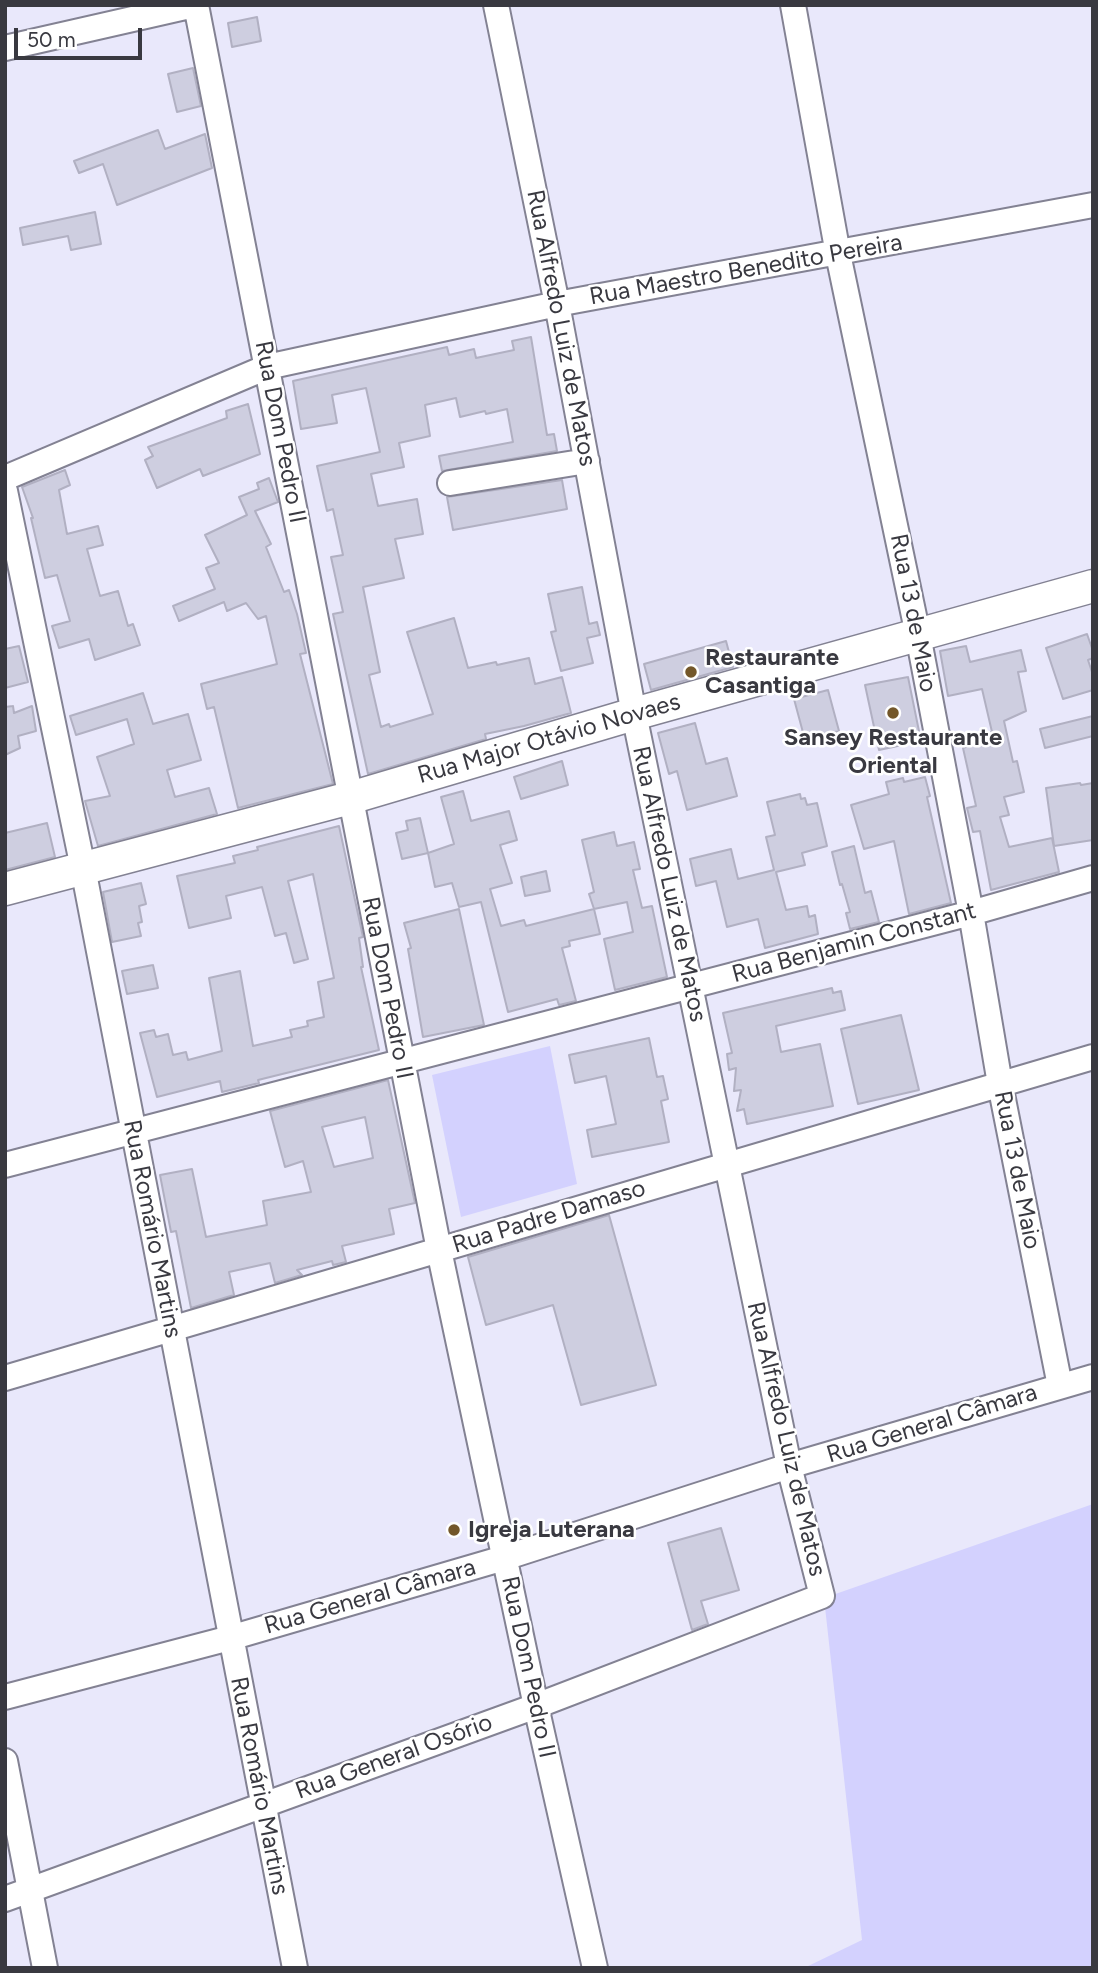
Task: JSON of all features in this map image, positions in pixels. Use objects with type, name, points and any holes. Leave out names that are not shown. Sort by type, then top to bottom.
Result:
[{"type":"main road","name":"Rua Major Otávio Novaes","points":[[5,889],[350,798],[634,714],[1093,586]]},
{"type":"street","points":[[5,48],[195,5]]},
{"type":"street","name":"Rua Dom Pedro II","points":[[195,5],[439,1250],[595,1968]]},
{"type":"street","name":"Rua Alfredo Luiz de Matos","points":[[496,5],[557,304],[634,714],[789,1466],[822,1596]]},
{"type":"street","name":"Rua 13 de Maio","points":[[793,5],[838,254],[918,635],[971,913],[1000,1084],[1060,1386]]},
{"type":"street","name":"Rua Maestro Benedito Pereira","points":[[5,478],[267,367],[557,304],[1093,205]]},
{"type":"street","points":[[450,483],[587,461]]},
{"type":"street","name":"Rua Romário Martins","points":[[5,491],[83,868],[295,1968]]},
{"type":"street","name":"Rua Benjamin Constant","points":[[5,1166],[971,913],[1093,878]]},
{"type":"street","name":"Rua Padre Damaso","points":[[5,1378],[1093,1057]]},
{"type":"street","name":"Rua General Câmara","points":[[5,1696],[230,1638],[505,1558],[789,1466],[1093,1377]]},
{"type":"street","name":"Rua General Osório","points":[[5,1899],[536,1706],[822,1596]]},
{"type":"street","points":[[5,1760],[45,1968]]},
{"type":"shaded area","points":[[550,1046],[577,1184],[461,1217],[432,1075]]},
{"type":"shaded area","points":[[1093,1504],[1093,1968],[804,1968],[862,1940],[824,1598]]},
{"type":"building","points":[[257,17],[261,41],[232,47],[228,23]]},
{"type":"building","points":[[193,68],[201,106],[177,112],[168,74]]},
{"type":"building","points":[[158,130],[165,149],[205,134],[212,168],[117,205],[103,164],[79,173],[74,161]]},
{"type":"building","points":[[95,212],[101,244],[71,250],[68,236],[23,245],[20,228]]},
{"type":"building","points":[[531,337],[547,435],[554,434],[557,451],[442,471],[439,456],[513,442],[507,409],[460,417],[456,398],[425,405],[430,436],[399,443],[404,467],[371,474],[378,506],[417,499],[423,534],[395,539],[404,578],[363,587],[380,672],[369,675],[381,727],[389,724],[390,727],[433,714],[407,632],[454,618],[468,668],[529,658],[535,684],[562,677],[571,713],[485,734],[486,739],[368,774],[333,614],[343,612],[331,557],[343,555],[333,509],[327,511],[317,466],[380,452],[366,388],[332,395],[337,423],[301,429],[293,381],[447,347],[449,355],[474,349],[476,358],[514,350],[512,341]]},
{"type":"building","points":[[248,404],[260,454],[203,476],[200,469],[157,488],[145,460],[153,456],[148,447],[227,418],[226,411]]},
{"type":"building","points":[[65,470],[70,485],[59,490],[67,534],[98,526],[103,545],[87,549],[100,596],[118,591],[128,626],[133,624],[140,645],[95,660],[89,639],[59,648],[52,626],[70,621],[57,575],[45,578],[33,518],[22,487]]},
{"type":"building","points":[[269,478],[278,502],[255,511],[271,544],[266,547],[284,592],[289,590],[297,614],[306,653],[300,654],[333,784],[238,808],[214,707],[207,709],[201,684],[277,664],[266,616],[258,619],[246,603],[227,611],[224,602],[179,621],[173,606],[215,589],[206,568],[219,563],[205,535],[247,515],[239,497],[259,489],[257,483]]},
{"type":"building","points":[[562,480],[567,509],[453,530],[447,497]]},
{"type":"building","points":[[582,587],[589,624],[597,622],[600,635],[587,638],[593,663],[561,671],[551,632],[556,631],[548,594]]},
{"type":"building","points":[[1087,634],[1093,651],[1093,658],[1088,660],[1093,675],[1093,690],[1063,699],[1046,648]]},
{"type":"building","name":"Restaurante Casantiga","points":[[726,641],[733,667],[651,690],[644,664]]},
{"type":"building","points":[[19,646],[28,682],[5,688],[5,649]]},
{"type":"building","points":[[966,646],[970,662],[1021,650],[1026,671],[1018,672],[1026,711],[1004,721],[1013,762],[1017,761],[1024,792],[1004,797],[1009,815],[1000,817],[1009,847],[1052,838],[1059,872],[991,890],[980,831],[973,832],[967,808],[976,806],[963,748],[969,746],[967,738],[992,732],[982,689],[948,696],[940,651]]},
{"type":"building","name":"Sansey Restaurante Oriental","points":[[908,677],[921,741],[879,750],[865,685]]},
{"type":"building","points":[[828,690],[839,731],[805,740],[794,699]]},
{"type":"building","points":[[143,693],[153,724],[188,714],[201,760],[167,770],[175,797],[209,788],[217,814],[98,846],[85,801],[110,796],[97,757],[134,744],[127,719],[76,735],[70,716]]},
{"type":"building","points":[[13,706],[14,713],[32,706],[36,731],[18,736],[20,748],[5,755],[5,707]]},
{"type":"building","points":[[1093,716],[1093,736],[1045,748],[1040,729]]},
{"type":"building","points":[[695,723],[706,764],[727,758],[737,796],[687,810],[677,771],[669,774],[658,733]]},
{"type":"building","points":[[562,761],[568,785],[521,799],[514,777]]},
{"type":"building","points":[[925,777],[951,903],[909,914],[894,841],[864,849],[851,805],[889,794],[886,782],[903,778],[904,782]]},
{"type":"building","points":[[1093,783],[1093,840],[1054,846],[1046,788]]},
{"type":"building","points":[[463,791],[471,821],[509,811],[517,840],[500,845],[512,883],[490,889],[501,926],[524,920],[526,926],[594,909],[600,934],[569,941],[570,946],[562,948],[576,1001],[559,1005],[557,999],[508,1012],[481,902],[459,907],[452,883],[435,887],[428,853],[454,844],[441,797]]},
{"type":"building","points":[[800,794],[807,805],[817,803],[827,846],[802,853],[805,865],[776,872],[786,910],[807,906],[809,917],[815,915],[818,934],[765,948],[758,919],[727,927],[716,881],[696,886],[690,859],[731,849],[738,879],[774,870],[766,837],[775,835],[767,802]]},
{"type":"building","points":[[420,818],[428,853],[402,859],[396,833],[408,830],[406,821]]},
{"type":"building","points":[[47,823],[55,857],[5,870],[5,833]]},
{"type":"building","points":[[339,826],[363,937],[359,938],[361,967],[379,1050],[258,1080],[259,1083],[222,1092],[220,1081],[157,1097],[140,1033],[154,1030],[156,1037],[168,1034],[173,1055],[186,1052],[188,1060],[222,1051],[209,978],[240,971],[253,1046],[292,1037],[290,1030],[308,1026],[307,1021],[324,1017],[318,982],[334,978],[313,874],[288,881],[308,959],[294,963],[286,933],[275,936],[262,887],[226,896],[231,918],[189,928],[177,876],[235,863],[233,856],[258,850],[257,847]]},
{"type":"building","points":[[614,832],[617,846],[634,842],[640,869],[633,870],[642,908],[652,906],[667,977],[615,990],[604,939],[633,932],[627,902],[594,909],[589,894],[594,892],[582,840]]},
{"type":"building","points":[[854,846],[865,893],[871,891],[879,922],[850,929],[846,913],[850,912],[832,852]]},
{"type":"building","points":[[546,871],[550,891],[525,896],[521,877]]},
{"type":"building","points":[[141,883],[146,904],[139,906],[142,922],[138,923],[141,936],[112,942],[103,892]]},
{"type":"building","points":[[459,909],[484,1025],[423,1037],[408,949],[411,948],[404,923]]},
{"type":"building","points":[[153,965],[158,988],[127,994],[122,971]]},
{"type":"building","points":[[832,988],[833,993],[841,991],[845,1010],[776,1026],[781,1052],[820,1044],[833,1106],[747,1124],[744,1109],[737,1111],[741,1090],[734,1091],[736,1068],[729,1070],[727,1054],[732,1053],[723,1013]]},
{"type":"building","points":[[901,1015],[919,1090],[858,1104],[841,1029]]},
{"type":"building","points":[[649,1038],[657,1077],[663,1076],[668,1099],[661,1101],[669,1142],[592,1157],[587,1130],[616,1124],[606,1076],[575,1083],[569,1055]]},
{"type":"building","points":[[388,1080],[415,1203],[389,1209],[394,1234],[342,1246],[346,1262],[333,1265],[332,1261],[297,1270],[302,1275],[275,1283],[270,1263],[229,1272],[234,1295],[191,1308],[176,1231],[171,1232],[160,1175],[192,1169],[206,1237],[267,1225],[263,1201],[311,1192],[303,1161],[285,1167],[270,1111]],"holes":[[[365,1117],[373,1158],[334,1167],[322,1127]]]},
{"type":"building","points":[[609,1215],[656,1385],[581,1405],[553,1305],[486,1325],[468,1257]]},
{"type":"building","points":[[721,1528],[739,1590],[701,1601],[708,1624],[692,1630],[668,1543]]},
{"type":"place","name":"Restaurante Casantiga","points":[[691,672]]},
{"type":"place","name":"Sansey Restaurante Oriental","points":[[893,713]]},
{"type":"place","name":"Igreja Luterana","points":[[454,1530]]}]
